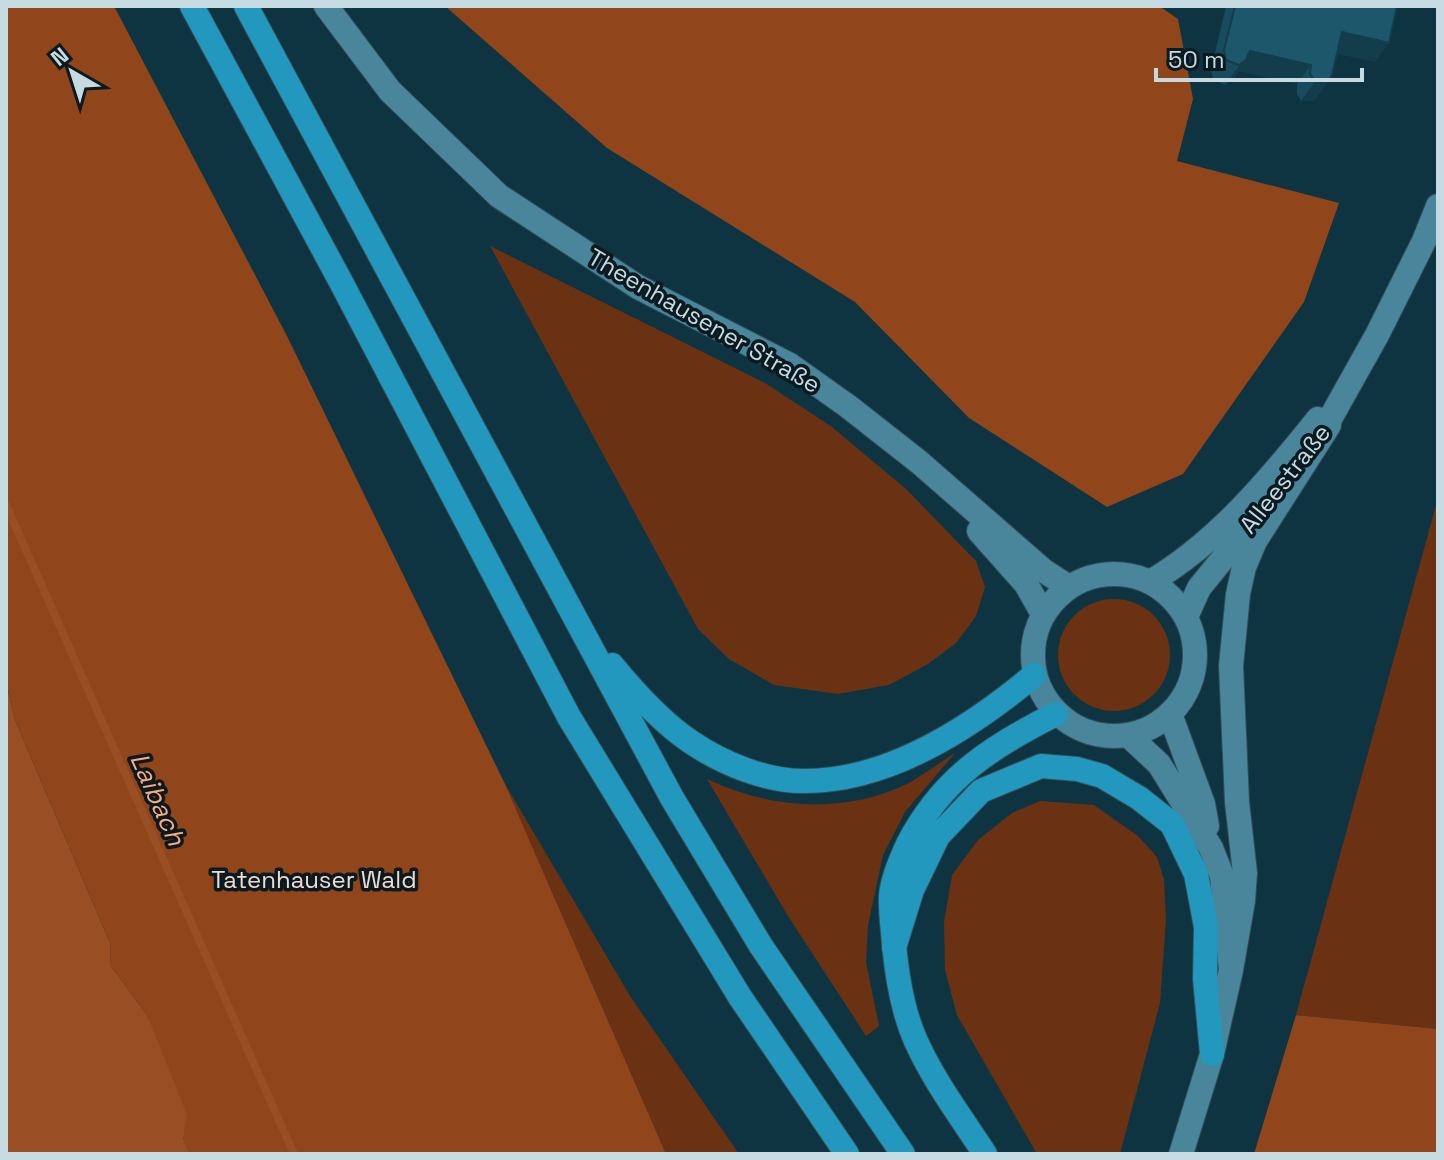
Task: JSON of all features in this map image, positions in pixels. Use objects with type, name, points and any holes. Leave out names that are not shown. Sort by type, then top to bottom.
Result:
[{"type":"highway","points":[[192,6],[569,717],[740,997],[847,1154]]},
{"type":"highway","points":[[246,6],[672,798],[761,946],[903,1154]]},
{"type":"highway","points":[[579,625],[638,695],[690,741],[736,765],[761,774],[803,782],[843,778],[924,748],[999,704],[1034,675]]},
{"type":"highway","points":[[985,1154],[931,1071],[914,1038],[900,994],[891,894],[902,856],[919,822],[945,789],[975,760],[1014,735],[1056,714]]},
{"type":"highway","points":[[894,948],[912,890],[938,836],[981,791],[1041,766],[1077,769],[1102,776],[1139,798],[1172,824],[1196,874],[1206,927],[1205,979],[1212,1054]]},
{"type":"main road","name":"Theenhausener Straße","points":[[326,6],[390,91],[499,196],[638,287],[790,365],[919,462],[1044,571],[1069,587]]},
{"type":"main road","name":"Alleestraße","points":[[1186,617],[1199,588],[1329,425],[1424,241],[1438,206]]},
{"type":"main road","name":"Alleestraße","points":[[1150,582],[1178,565],[1248,501],[1316,421],[1377,335]]},
{"type":"main road","points":[[1181,1154],[1212,1054],[1243,901],[1245,873],[1237,802],[1231,666],[1238,594],[1244,567],[1255,541],[1329,425]]},
{"type":"main road","name":"Theenhausener Straße","points":[[919,462],[1026,584],[1043,614]]},
{"type":"main road","points":[[1123,574],[1150,582],[1170,596],[1186,617],[1194,642],[1195,668],[1186,693],[1170,714],[1151,728],[1129,736],[1103,736],[1077,729],[1056,714],[1042,696],[1034,675],[1032,644],[1043,614],[1054,599],[1069,587],[1095,575],[1123,574]]},
{"type":"main road","points":[[1170,714],[1203,804],[1211,848]]},
{"type":"main road","points":[[1129,736],[1159,764],[1211,848],[1222,876],[1231,970]]},
{"type":"shaded area","points":[[490,246],[765,383],[832,427],[906,489],[976,561],[985,587],[976,616],[956,643],[928,664],[889,685],[838,694],[774,685],[729,659],[698,629]]},
{"type":"shaded area","points":[[1438,498],[1438,1029],[1296,1015]]},
{"type":"shaded area","points":[[1114,599],[1135,603],[1154,615],[1166,634],[1170,655],[1166,676],[1154,695],[1135,707],[1114,711],[1093,707],[1074,695],[1062,676],[1058,655],[1062,634],[1074,615],[1093,603]]},
{"type":"shaded area","points":[[6,682],[15,720],[110,943],[111,966],[147,1015],[187,1115],[183,1138],[190,1154],[6,1154]]},
{"type":"shaded area","points":[[955,753],[905,812],[883,855],[868,925],[866,962],[879,1026],[866,1036],[788,916],[707,779],[756,797],[781,802],[833,804],[859,800],[909,783]]},
{"type":"shaded area","points":[[505,784],[630,996],[739,1154],[666,1154]]},
{"type":"shaded area","points":[[1040,801],[1094,805],[1138,836],[1157,857],[1164,880],[1166,919],[1160,1003],[1120,1154],[1037,1154],[957,1015],[945,970],[944,922],[952,875],[978,840],[1012,813]]},
{"type":"green space","name":"Tatenhauser Wald","points":[[6,6],[114,6],[287,336],[505,784],[666,1154],[190,1154],[147,1015],[111,966],[110,943],[15,720],[6,682]]},
{"type":"green space","points":[[445,6],[1159,6],[1178,19],[1193,99],[1177,161],[1339,203],[1304,302],[1183,474],[1107,507],[969,418],[855,302],[607,148]]},
{"type":"green space","points":[[1296,1015],[1438,1029],[1438,1154],[1254,1154]]},
{"type":"building","points":[[1235,6],[1397,6],[1389,43],[1342,32],[1332,75],[1327,82],[1315,81],[1310,74],[1311,65],[1250,51],[1246,60],[1239,65],[1226,60],[1224,50]]},
{"type":"waterway","name":"Laibach","points":[[6,505],[294,1154]]}]
